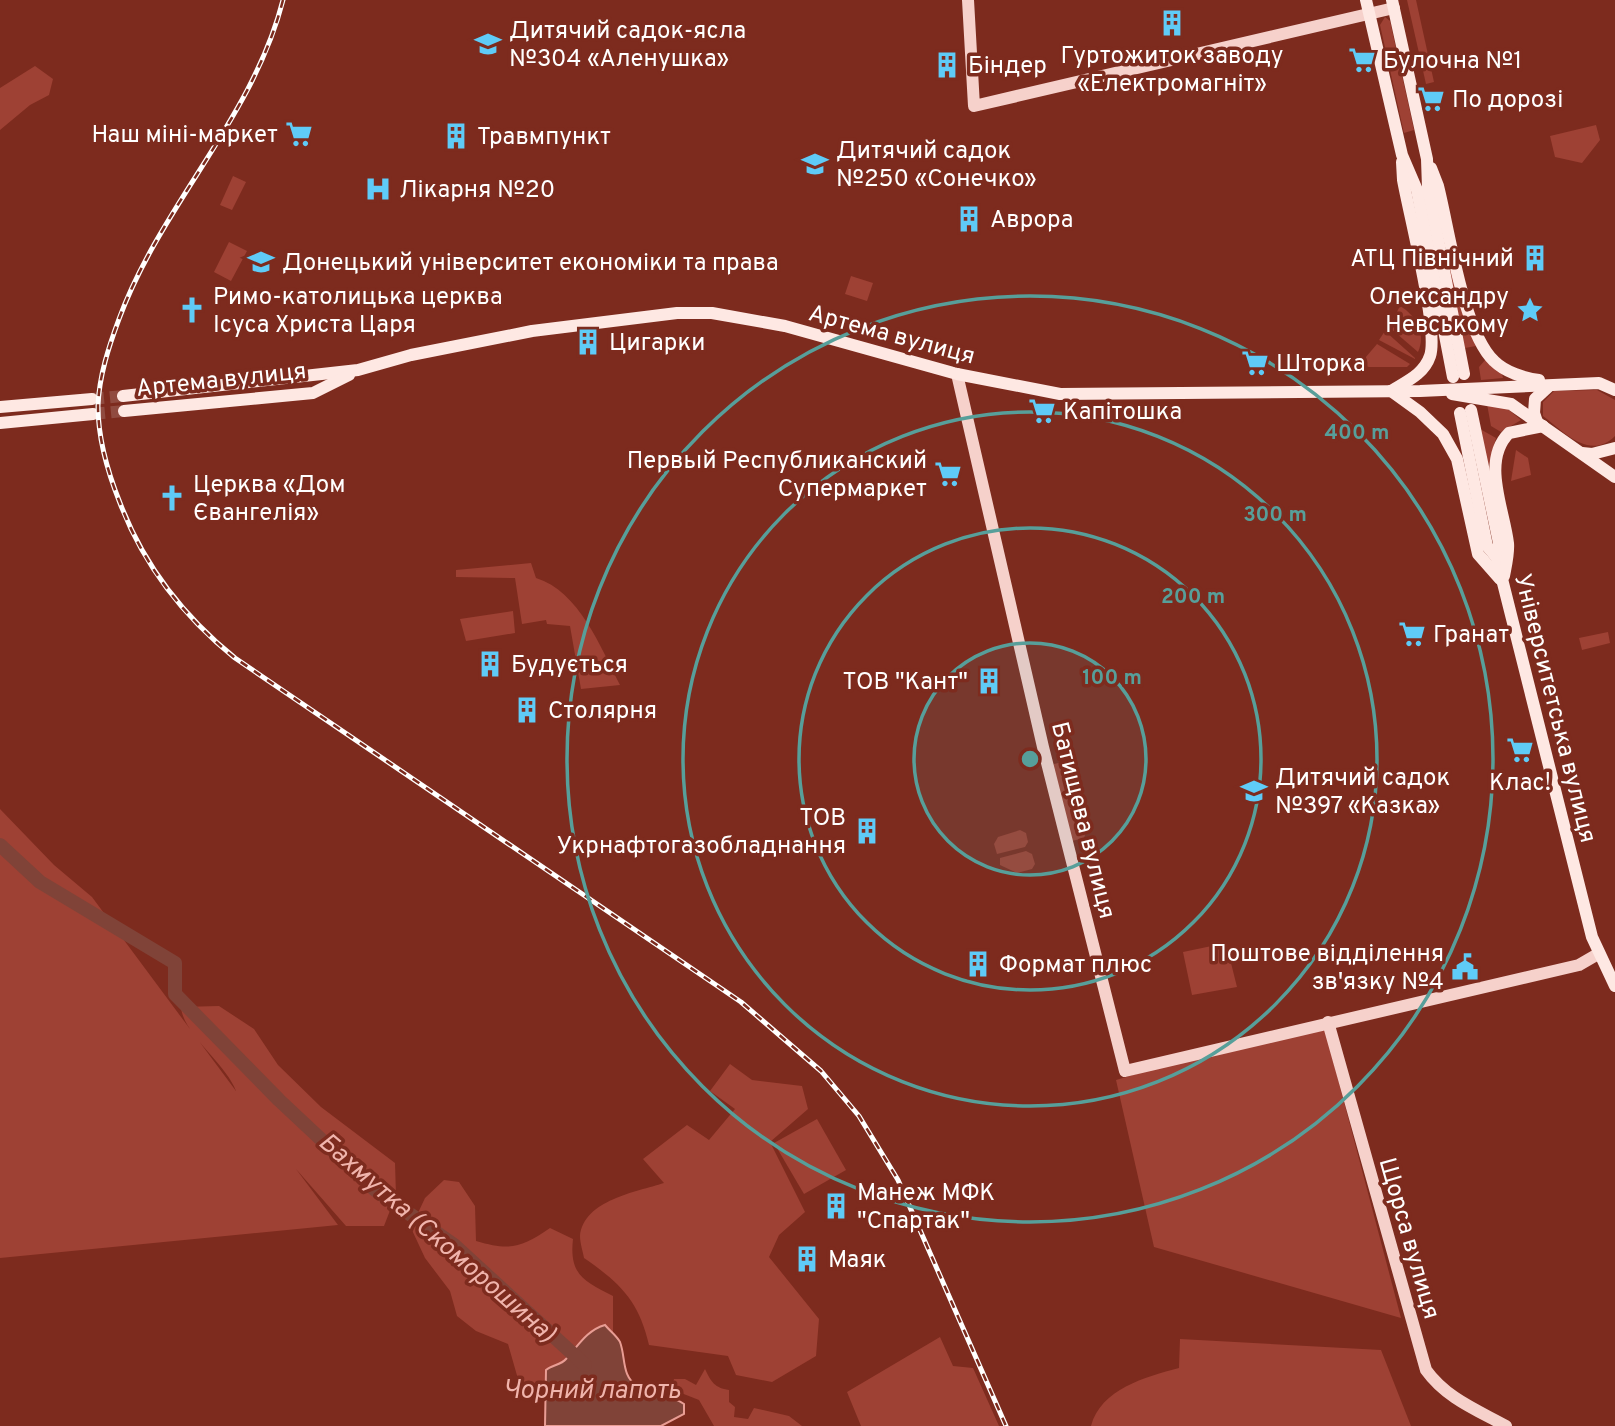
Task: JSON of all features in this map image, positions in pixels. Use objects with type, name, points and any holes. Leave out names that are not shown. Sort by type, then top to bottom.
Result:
[{"type":"main road","points":[[1366,0],[1402,155],[1417,190],[1459,375],[1428,188],[1427,159]]},
{"type":"main road","points":[[1393,4],[1427,159],[1438,186],[1469,316],[1478,340],[1503,368],[1528,379],[1571,385]]},
{"type":"main road","points":[[1402,155],[1403,180],[1434,336],[1425,366],[1418,374],[1391,391],[1420,412],[1443,434],[1457,459],[1478,554],[1503,583]]},
{"type":"main road","name":"Артема вулиця","points":[[122,396],[358,370],[411,355],[532,331],[640,317],[712,313],[824,335],[957,374],[1060,394],[1420,391],[1599,383],[1615,390]]},
{"type":"main road","name":"Артема вулиця","points":[[124,411],[313,393],[358,370]]},
{"type":"main road","points":[[297,395],[311,388],[310,376]]},
{"type":"main road","points":[[1503,583],[1508,547],[1495,470],[1497,452],[1509,433],[1540,424],[1534,412],[1535,399],[1549,386]]},
{"type":"main road","name":"Артема вулиця","points":[[1420,391],[1495,399],[1511,404],[1615,477]]},
{"type":"main road","points":[[0,407],[92,399]]},
{"type":"main road","name":"Університетська вулиця","points":[[1466,411],[1487,545],[1497,558],[1598,954],[1615,986]]},
{"type":"main road","points":[[0,423],[93,414]]},
{"type":"main road","points":[[1582,453],[1592,454],[1615,448]]},
{"type":"main road","points":[[1497,558],[1505,556],[1508,547]]},
{"type":"street","points":[[968,0],[974,106],[1228,49],[1369,14],[1393,4]]},
{"type":"street","name":"Батищева вулиця","points":[[957,374],[1043,747],[1125,1071],[1328,1022]]},
{"type":"street","points":[[1328,1022],[1579,965],[1598,954]]},
{"type":"street","name":"Щорса вулиця","points":[[1328,1022],[1426,1370],[1451,1396],[1506,1426]]},
{"type":"shaded area","points":[[1407,0],[1416,0],[1434,82],[1426,84]]},
{"type":"shaded area","points":[[1385,17],[1390,21],[1414,130],[1404,133],[1380,25]]},
{"type":"shaded area","points":[[35,66],[53,79],[49,95],[30,105],[0,130],[0,88]]},
{"type":"shaded area","points":[[1596,125],[1600,140],[1582,163],[1555,157],[1550,136]]},
{"type":"shaded area","points":[[233,176],[246,182],[232,210],[220,205]]},
{"type":"shaded area","points":[[1436,206],[1467,324],[1476,346],[1465,348]]},
{"type":"shaded area","points":[[229,242],[247,251],[231,281],[214,272]]},
{"type":"shaded area","points":[[851,276],[873,283],[867,301],[845,294]]},
{"type":"shaded area","points":[[1400,306],[1411,315],[1418,326],[1421,339],[1418,352],[1389,327]]},
{"type":"shaded area","points":[[1385,331],[1415,358],[1415,359],[1379,340]]},
{"type":"shaded area","points":[[1377,344],[1410,364],[1407,367],[1369,367],[1360,364]]},
{"type":"shaded area","points":[[1486,359],[1503,378],[1481,380],[1479,367]]},
{"type":"shaded area","points":[[1597,390],[1615,400],[1615,436],[1606,443],[1596,446],[1577,441],[1543,416],[1543,402],[1554,391]]},
{"type":"shaded area","points":[[1487,404],[1504,406],[1521,420],[1501,432],[1491,426]]},
{"type":"shaded area","points":[[1480,429],[1496,438],[1489,464],[1506,545]]},
{"type":"shaded area","points":[[1516,450],[1528,458],[1531,475],[1511,481]]},
{"type":"shaded area","points":[[531,563],[536,578],[565,595],[587,622],[620,685],[581,689],[570,626],[547,624],[546,620],[522,624],[515,578],[456,577],[456,570]]},
{"type":"shaded area","points":[[513,611],[515,633],[466,641],[460,619]]},
{"type":"shaded area","points":[[1608,632],[1610,643],[1582,650],[1579,638]]},
{"type":"shaded area","points":[[1071,760],[1082,824],[1086,832],[1084,838],[1072,841],[1051,769],[1054,764]]},
{"type":"shaded area","points":[[0,809],[54,865],[92,897],[191,1030],[181,1007],[219,1006],[254,1029],[278,1065],[321,1107],[395,1163],[396,1195],[384,1226],[346,1226],[296,1169],[338,1225],[0,1258]],"holes":[[[199,1041],[224,1071],[236,1091]]]},
{"type":"shaded area","points":[[1020,830],[1026,833],[1028,842],[1025,847],[997,854],[994,844],[998,837]]},
{"type":"shaded area","points":[[1026,851],[1032,854],[1035,864],[1032,869],[1017,873],[1000,865],[1000,858]]},
{"type":"shaded area","points":[[1226,943],[1237,987],[1192,995],[1183,952]]},
{"type":"shaded area","points":[[1325,1030],[1401,1318],[1154,1247],[1116,1080],[1181,1061]]},
{"type":"shaded area","points":[[730,1064],[752,1080],[802,1086],[808,1109],[770,1142],[805,1212],[779,1235],[769,1257],[819,1319],[816,1356],[772,1382],[736,1375],[728,1356],[649,1345],[634,1305],[618,1285],[584,1258],[580,1242],[584,1224],[601,1206],[626,1194],[664,1183],[643,1159],[687,1125],[709,1140],[735,1109],[710,1091]]},
{"type":"shaded area","points":[[817,1119],[846,1170],[804,1194],[774,1143]]},
{"type":"shaded area","points":[[444,1180],[459,1182],[475,1206],[476,1241],[498,1246],[515,1246],[550,1228],[573,1239],[573,1261],[576,1269],[587,1281],[613,1296],[613,1334],[605,1325],[587,1335],[565,1362],[551,1366],[545,1389],[536,1399],[518,1379],[508,1344],[476,1331],[457,1316],[450,1291],[425,1258],[411,1228],[425,1198]]},
{"type":"shaded area","points":[[940,1337],[953,1366],[973,1368],[999,1426],[861,1426],[847,1392]]},
{"type":"shaded area","points":[[1180,1339],[1381,1350],[1411,1426],[1091,1426],[1104,1403],[1126,1386],[1179,1368]]},
{"type":"shaded area","points":[[705,1369],[714,1384],[729,1390],[729,1402],[735,1407],[734,1417],[748,1419],[754,1408],[789,1416],[802,1426],[714,1426],[699,1400],[671,1389],[674,1379],[685,1379],[696,1385]]},
{"type":"water","name":"Чорний лапоть","points":[[605,1325],[620,1342],[626,1372],[633,1383],[643,1390],[673,1398],[684,1404],[684,1414],[661,1426],[545,1426],[546,1370],[564,1361],[588,1335]]},
{"type":"waterway","name":"Бахмутка (Скоморошина)","points":[[0,845],[40,882],[175,963],[175,994],[279,1100],[374,1189],[454,1245],[585,1365]]},
{"type":"tunnel","points":[[92,399],[123,396]]},
{"type":"tunnel","points":[[93,414],[124,411]]},
{"type":"railway","points":[[283,0],[269,43],[251,84],[137,277],[105,361],[98,406],[102,443],[116,492],[141,548],[153,569],[182,607],[235,658],[741,1002],[821,1071],[859,1116],[898,1180],[1006,1426]]},
{"type":"place","name":"Гуртожиток заводу «Електромагніт»","points":[[1172,23]]},
{"type":"place","name":"Дитячий садок-ясла №304 «Аленушка»","points":[[488,44]]},
{"type":"place","name":"Булочна №1","points":[[1362,60]]},
{"type":"place","name":"Біндер","points":[[947,65]]},
{"type":"place","name":"По дорозі","points":[[1431,99]]},
{"type":"place","name":"Наш міні-маркет","points":[[299,134]]},
{"type":"place","name":"Травмпункт","points":[[456,136]]},
{"type":"place","name":"Дитячий садок №250 «Сонечко»","points":[[815,164]]},
{"type":"place","name":"Лікарня №20","points":[[378,189]]},
{"type":"place","name":"Аврора","points":[[969,219]]},
{"type":"place","name":"АТЦ Північний","points":[[1535,258]]},
{"type":"place","name":"Донецький університет економіки та права","points":[[261,262]]},
{"type":"place","name":"Римо-католицька церква Ісуса Христа Царя","points":[[192,310]]},
{"type":"place","name":"Олександру Невському","points":[[1530,310]]},
{"type":"place","name":"Цигарки","points":[[588,342]]},
{"type":"place","name":"Шторка","points":[[1255,363]]},
{"type":"place","name":"Капітошка","points":[[1042,411]]},
{"type":"place","name":"Первый Республиканский Супермаркет","points":[[948,474]]},
{"type":"place","name":"Церква «Дом Євангелія»","points":[[172,498]]},
{"type":"place","name":"Гранат","points":[[1412,634]]},
{"type":"place","name":"Будується","points":[[490,664]]},
{"type":"place","name":"ТОВ \"Кант\"","points":[[989,681]]},
{"type":"place","name":"Столярня","points":[[527,710]]},
{"type":"place","name":"Клас!","points":[[1520,750]]},
{"type":"place","name":"Дитячий садок №397 «Казка»","points":[[1254,791]]},
{"type":"place","name":"ТОВ Укрнафтогазобладнання","points":[[867,831]]},
{"type":"place","name":"Формат плюс","points":[[978,964]]},
{"type":"place","name":"Поштове відділення зв'язку №4","points":[[1465,967]]},
{"type":"place","name":"Манеж МФК \"Спартак\"","points":[[836,1206]]},
{"type":"place","name":"Маяк","points":[[807,1259]]}]
